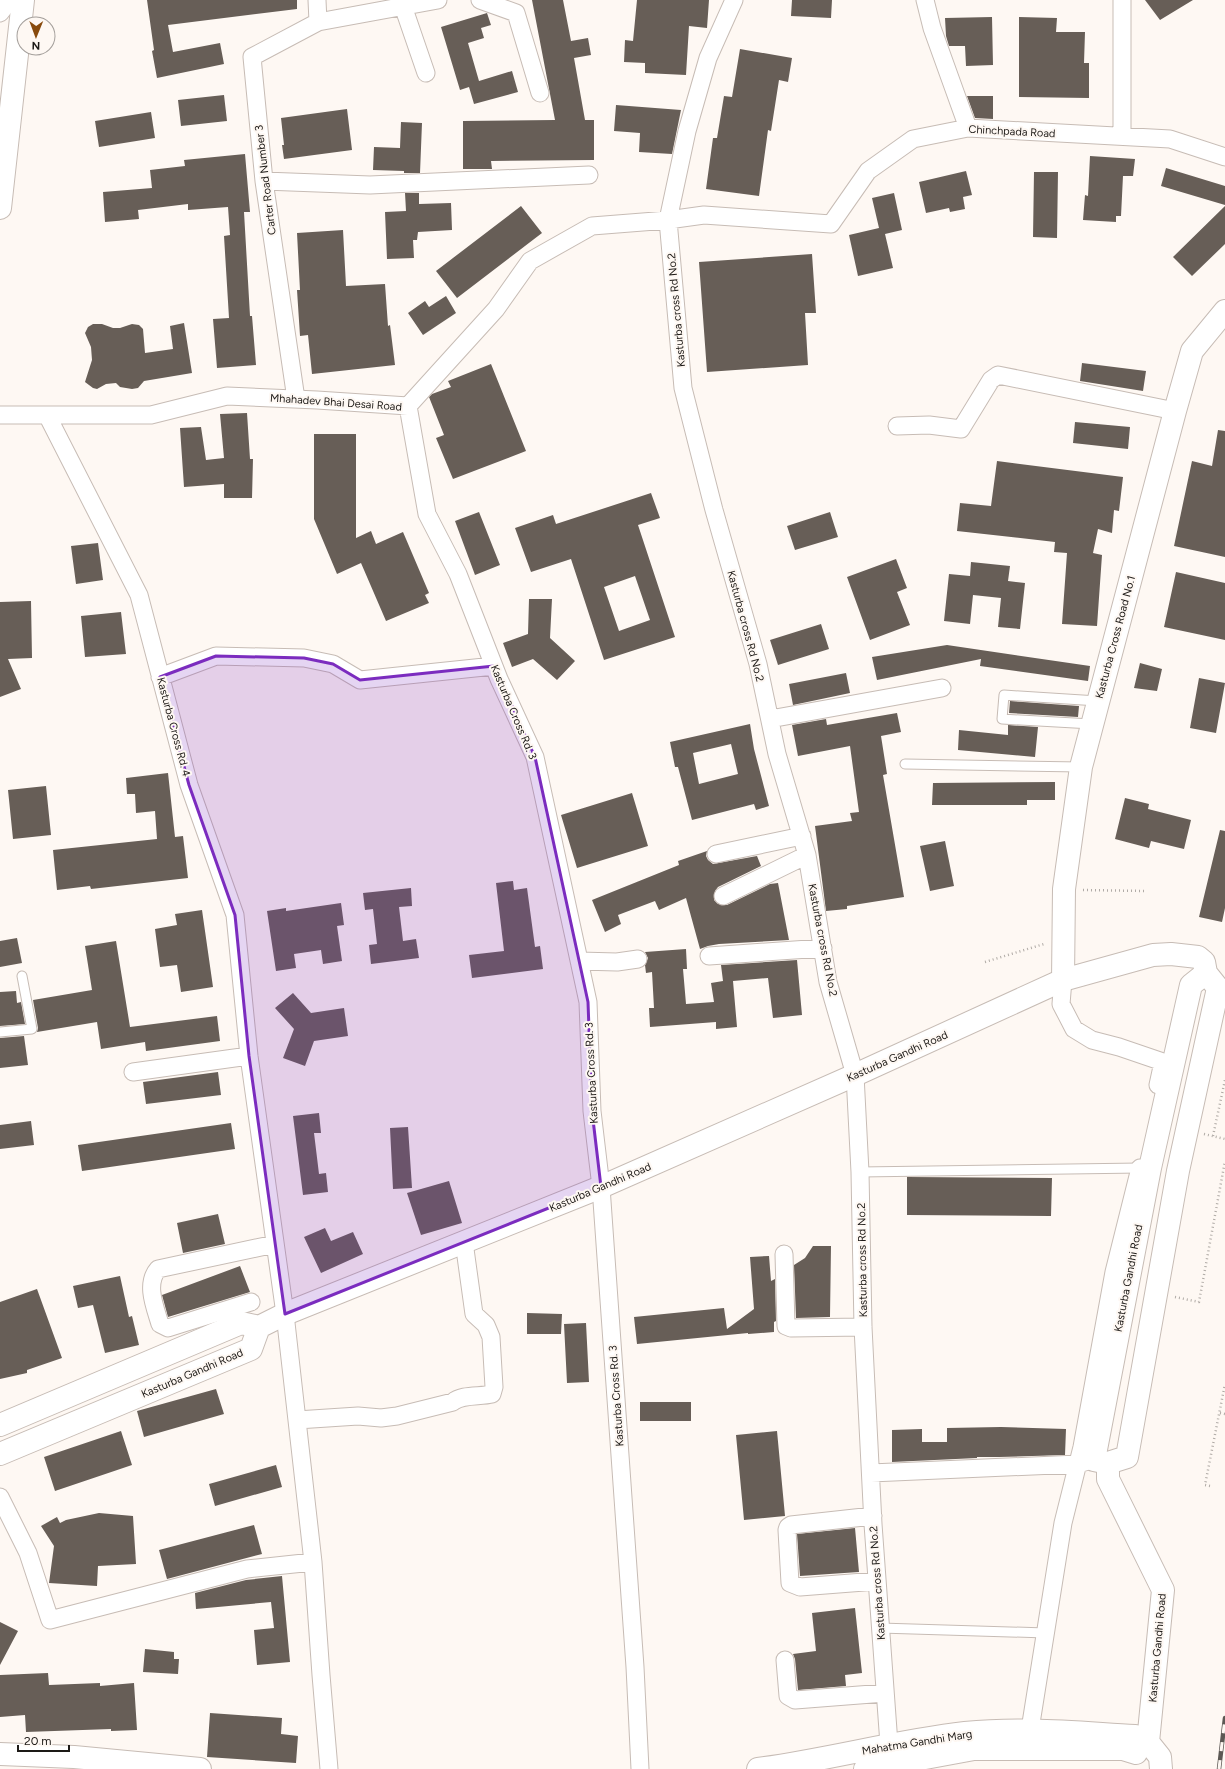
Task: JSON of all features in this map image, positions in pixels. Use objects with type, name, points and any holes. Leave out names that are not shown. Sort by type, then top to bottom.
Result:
[{"type":"main road","points":[[0,208],[23,0]]},
{"type":"main road","name":"Kasturba Cross Road No.1","points":[[1063,980],[1064,889],[1081,767],[1192,351],[1225,311]]},
{"type":"main road","name":"Kasturba Gandhi Road","points":[[0,1454],[251,1349],[259,1327],[285,1314],[601,1188],[855,1075],[1063,980],[1153,955],[1171,954],[1198,957],[1204,962],[1206,973],[1218,988],[1178,1171],[1127,1457],[1093,1462]]},
{"type":"main road","name":"Kasturba Gandhi Road","points":[[1093,1462],[1150,1168],[1191,985],[1206,973]]},
{"type":"main road","points":[[0,1425],[241,1323],[259,1327]]},
{"type":"main road","name":"Kasturba Gandhi Road","points":[[1093,1462],[1108,1479],[1163,1590],[1142,1755]]},
{"type":"main road","points":[[865,1769],[890,1755],[974,1749],[1029,1740],[1135,1736],[1142,1755],[1160,1757],[1161,1769]]},
{"type":"main road","points":[[0,1754],[74,1757],[200,1769]]},
{"type":"main road","name":"Mahatma Gandhi Marg","points":[[758,1769],[796,1767],[890,1755]]},
{"type":"street","points":[[0,13],[10,0]]},
{"type":"street","points":[[318,0],[318,22],[438,0]]},
{"type":"street","points":[[480,0],[516,13],[540,93]]},
{"type":"street","name":"Kasturba cross Rd No.2","points":[[734,0],[708,58],[687,131],[668,220],[683,388],[714,510],[758,664],[777,754],[807,855],[828,982],[855,1075],[860,1172],[863,1327],[877,1581],[890,1755]]},
{"type":"street","points":[[925,0],[932,28],[968,128]]},
{"type":"street","points":[[1122,0],[1122,136]]},
{"type":"street","points":[[403,6],[426,74]]},
{"type":"street","name":"Carter Road Number 3","points":[[296,399],[264,180],[252,57],[318,22]]},
{"type":"street","name":"Chinchpada Road","points":[[668,220],[704,215],[831,224],[868,171],[913,139],[968,128],[1170,139],[1225,157]]},
{"type":"street","points":[[264,180],[370,185],[589,175]]},
{"type":"street","name":"Mhahadev Bhai Desai Road","points":[[0,415],[151,415],[227,396],[408,406],[496,309],[530,261],[592,226],[668,220]]},
{"type":"street","points":[[897,426],[929,425],[961,428],[991,380],[998,375],[1175,411]]},
{"type":"street","name":"Kasturba Cross Rd. 3","points":[[408,406],[426,514],[458,574],[494,666],[535,758],[588,1002],[592,1111],[601,1188],[634,1659],[640,1769]]},
{"type":"street","name":"Kasturba Cross Rd. 4","points":[[47,415],[139,595],[189,785],[235,915],[249,1056],[285,1314],[314,1562],[329,1769]]},
{"type":"street","points":[[160,677],[216,656],[304,658],[333,664],[360,680],[494,666]]},
{"type":"street","points":[[770,719],[942,688]]},
{"type":"street","points":[[716,854],[802,836]]},
{"type":"street","points":[[723,896],[807,855]]},
{"type":"street","points":[[709,956],[823,948]]},
{"type":"street","points":[[579,961],[617,962],[638,958]]},
{"type":"street","points":[[1029,1740],[1064,1524],[1093,1462],[1089,1414],[1114,1272],[1140,1168],[1163,1062],[1119,1047],[1092,1040],[1074,1029],[1060,1004],[1063,980]]},
{"type":"street","points":[[133,1072],[249,1056]]},
{"type":"street","points":[[297,1420],[358,1416],[381,1418],[397,1416],[453,1402],[457,1398],[492,1394],[494,1387],[491,1337],[486,1325],[474,1314],[464,1242]]},
{"type":"street","points":[[251,1302],[168,1328],[160,1324],[151,1290],[151,1281],[158,1269],[275,1244]]},
{"type":"street","points":[[784,1254],[786,1326],[791,1328],[863,1327]]},
{"type":"street","points":[[871,1473],[1093,1462]]},
{"type":"street","points":[[0,1496],[28,1553],[50,1620],[247,1568],[314,1562]]},
{"type":"street","points":[[873,1516],[791,1525],[788,1526],[786,1530],[790,1583],[800,1587],[877,1581]]},
{"type":"street","points":[[784,1660],[788,1696],[795,1700],[885,1693]]},
{"type":"lane","points":[[1092,724],[1002,719],[1004,695],[1098,701]]},
{"type":"lane","points":[[905,764],[1081,767]]},
{"type":"lane","points":[[0,1032],[32,1029],[22,976]]},
{"type":"lane","points":[[860,1172],[1140,1168]]},
{"type":"lane","points":[[880,1628],[1046,1633]]},
{"type":"path","points":[[1064,889],[1144,891]]},
{"type":"path","points":[[985,962],[1064,938]]},
{"type":"path","points":[[1213,1136],[1225,1080]]},
{"type":"path","points":[[1155,1294],[1199,1302],[1225,1161]]},
{"type":"path","points":[[1210,1486],[1205,1485],[1225,1384]]},
{"type":"path","points":[[1220,1413],[1225,1414]]},
{"type":"highlighted area","points":[[216,656],[304,658],[333,664],[360,680],[494,666],[535,757],[588,1002],[592,1111],[601,1187],[285,1314],[249,1056],[235,915],[189,785],[160,677]]},
{"type":"building","points":[[147,0],[297,0],[297,9],[168,25],[173,52],[220,43],[224,64],[157,78],[152,51],[154,50]]},
{"type":"building","points":[[532,0],[563,0],[571,41],[588,38],[591,55],[574,58],[585,120],[594,120],[594,160],[491,161],[492,169],[463,169],[463,121],[555,120]]},
{"type":"building","points":[[637,0],[709,0],[707,28],[689,26],[686,75],[645,73],[645,63],[624,62],[625,40],[633,41]]},
{"type":"building","points":[[792,0],[832,0],[831,18],[791,16]]},
{"type":"building","points":[[1145,0],[1193,0],[1160,20]]},
{"type":"building","points":[[487,13],[491,25],[481,28],[484,38],[468,43],[479,81],[512,71],[518,92],[474,104],[469,87],[460,90],[441,27]]},
{"type":"building","points":[[992,17],[993,65],[966,66],[965,46],[949,46],[946,36],[945,18]]},
{"type":"building","points":[[1019,17],[1057,18],[1056,32],[1085,32],[1084,63],[1089,63],[1089,98],[1019,97]]},
{"type":"building","points":[[740,49],[792,58],[788,82],[779,80],[771,131],[768,130],[759,196],[706,189],[713,138],[717,138],[724,96],[732,97]]},
{"type":"building","points":[[224,95],[227,121],[181,126],[178,100]]},
{"type":"building","points":[[967,96],[993,96],[993,119],[975,118]]},
{"type":"building","points":[[616,105],[681,110],[672,154],[639,152],[640,133],[614,131]]},
{"type":"building","points":[[347,109],[352,150],[284,159],[281,118]]},
{"type":"building","points":[[151,112],[155,138],[99,147],[95,121]]},
{"type":"building","points":[[401,122],[422,123],[420,173],[373,170],[374,147],[400,148]]},
{"type":"building","points":[[245,154],[250,212],[244,212],[250,316],[252,316],[256,365],[217,368],[213,319],[229,318],[224,236],[230,235],[228,207],[188,210],[188,204],[138,210],[139,219],[105,222],[103,192],[152,188],[150,170],[185,166],[184,160]]},
{"type":"building","points":[[1090,156],[1135,159],[1133,176],[1123,176],[1121,216],[1116,216],[1116,222],[1083,220],[1085,195],[1088,196]]},
{"type":"building","points":[[1166,168],[1225,186],[1225,205],[1161,186]]},
{"type":"building","points":[[966,171],[972,195],[963,197],[965,209],[950,212],[949,208],[926,213],[919,182]]},
{"type":"building","points":[[1034,172],[1058,172],[1057,238],[1033,237]]},
{"type":"building","points":[[405,193],[419,193],[419,204],[451,203],[452,230],[418,232],[417,240],[413,240],[414,258],[387,259],[385,212],[406,211]]},
{"type":"building","points":[[894,193],[902,230],[885,234],[893,268],[858,276],[849,235],[879,228],[872,198]]},
{"type":"building","points":[[521,206],[542,233],[457,298],[436,271]]},
{"type":"building","points":[[1225,206],[1225,244],[1192,276],[1173,257]]},
{"type":"building","points":[[343,230],[346,286],[385,284],[388,326],[390,325],[395,365],[312,374],[308,335],[300,336],[297,290],[300,290],[297,233]]},
{"type":"building","points":[[812,254],[816,313],[805,313],[808,365],[707,372],[699,262]]},
{"type":"building","points":[[446,296],[456,313],[423,335],[408,313],[425,301],[429,307]]},
{"type":"building","points":[[184,323],[192,373],[144,381],[138,388],[132,389],[120,387],[116,383],[106,384],[97,389],[85,382],[92,360],[91,347],[85,333],[88,327],[93,324],[102,324],[113,328],[120,328],[132,324],[139,325],[143,329],[145,353],[173,349],[170,326]]},
{"type":"building","points":[[1082,363],[1146,371],[1143,391],[1080,381]]},
{"type":"building","points":[[491,364],[526,451],[453,479],[436,438],[444,435],[429,397],[432,394],[451,387],[448,381]]},
{"type":"building","points":[[247,413],[250,459],[253,459],[252,498],[224,498],[224,484],[184,487],[180,428],[201,427],[206,460],[224,458],[220,414]]},
{"type":"building","points":[[1075,422],[1130,427],[1128,449],[1073,443]]},
{"type":"building","points":[[1218,430],[1225,431],[1225,557],[1174,546],[1192,461],[1212,466]]},
{"type":"building","points":[[314,434],[356,434],[356,538],[371,531],[376,544],[403,532],[429,593],[425,595],[429,603],[386,621],[361,563],[337,574],[314,519]]},
{"type":"building","points":[[997,461],[1123,477],[1119,511],[1114,510],[1112,533],[1098,529],[1093,553],[1102,555],[1097,626],[1062,624],[1067,553],[1054,552],[1055,542],[957,531],[960,503],[991,506]]},
{"type":"building","points":[[651,493],[660,518],[638,525],[675,637],[604,660],[571,559],[531,572],[515,528],[553,515],[556,524]],"holes":[[[635,576],[650,620],[619,631],[604,587]]]},
{"type":"building","points":[[479,512],[500,565],[475,575],[455,521]]},
{"type":"building","points":[[830,512],[838,537],[795,550],[787,526]]},
{"type":"building","points":[[98,543],[103,580],[76,584],[71,546]]},
{"type":"building","points":[[896,559],[907,588],[897,592],[910,625],[870,640],[847,577]]},
{"type":"building","points":[[971,562],[1010,566],[1008,581],[1025,583],[1020,629],[998,627],[1001,598],[973,595],[970,624],[944,621],[949,574],[970,576]]},
{"type":"building","points":[[1176,572],[1225,583],[1225,640],[1164,627]]},
{"type":"building","points":[[529,599],[552,599],[550,638],[575,661],[557,680],[533,659],[512,667],[503,643],[528,634]]},
{"type":"building","points":[[31,601],[32,658],[8,659],[21,689],[0,697],[0,602]]},
{"type":"building","points":[[121,612],[126,654],[85,657],[81,616]]},
{"type":"building","points":[[821,624],[829,649],[778,665],[770,640]]},
{"type":"building","points":[[947,645],[1090,666],[1088,681],[980,666],[981,659],[877,680],[872,657]]},
{"type":"building","points":[[1140,663],[1162,669],[1157,691],[1134,688]]},
{"type":"building","points":[[846,673],[850,693],[793,705],[789,684]]},
{"type":"building","points":[[1199,678],[1225,683],[1216,733],[1190,728]]},
{"type":"building","points":[[1010,701],[1079,706],[1078,717],[1009,713]]},
{"type":"building","points":[[897,713],[901,732],[881,736],[887,774],[883,775],[904,897],[847,906],[847,909],[826,911],[815,826],[852,821],[850,813],[859,812],[850,746],[798,756],[792,725],[826,719],[827,725]]},
{"type":"building","points":[[750,724],[754,749],[769,806],[756,810],[754,804],[692,820],[678,767],[675,767],[670,742]],"holes":[[[731,744],[738,774],[699,784],[693,753]]]},
{"type":"building","points":[[1008,725],[1038,727],[1035,757],[958,750],[959,730],[1008,735]]},
{"type":"building","points":[[168,773],[175,837],[183,836],[188,878],[91,889],[90,886],[57,890],[53,850],[157,839],[155,811],[136,813],[135,794],[127,794],[126,778]]},
{"type":"building","points":[[1055,782],[1055,800],[1027,800],[1027,805],[932,805],[933,783]]},
{"type":"building","points":[[46,786],[51,835],[13,839],[8,790]]},
{"type":"building","points":[[632,793],[648,846],[577,868],[561,815]]},
{"type":"building","points":[[1125,798],[1149,804],[1148,809],[1191,820],[1184,849],[1151,841],[1149,848],[1115,839]]},
{"type":"building","points":[[1220,830],[1225,831],[1225,908],[1222,922],[1199,917]]},
{"type":"building","points":[[945,841],[954,886],[930,891],[920,846]]},
{"type":"building","points":[[707,851],[706,856],[713,864],[757,856],[761,866],[718,887],[715,891],[714,900],[718,904],[727,905],[770,884],[778,883],[789,940],[719,944],[700,949],[686,898],[659,910],[655,901],[618,915],[621,924],[605,932],[592,900],[679,865],[678,861]]},
{"type":"building","points":[[513,881],[514,890],[527,888],[535,947],[540,946],[543,969],[472,978],[469,955],[504,951],[496,883]]},
{"type":"building","points":[[411,888],[412,906],[399,907],[403,941],[416,939],[419,958],[371,964],[369,945],[377,944],[373,909],[365,910],[363,893]]},
{"type":"building","points":[[341,903],[344,925],[337,926],[342,961],[323,964],[321,950],[294,954],[296,968],[276,971],[267,911],[286,908],[286,911]]},
{"type":"building","points":[[202,910],[213,987],[181,992],[177,965],[160,967],[155,929],[177,925],[175,914]]},
{"type":"building","points":[[17,938],[22,963],[0,967],[0,941]]},
{"type":"building","points":[[116,941],[130,1027],[217,1016],[220,1041],[146,1051],[145,1042],[101,1049],[97,1022],[37,1032],[38,1028],[33,1000],[92,990],[85,946]]},
{"type":"building","points":[[686,949],[687,969],[683,969],[686,1004],[714,1002],[711,983],[723,981],[721,965],[797,960],[802,1015],[773,1018],[768,978],[733,981],[737,1027],[716,1029],[716,1022],[650,1027],[649,1008],[654,1008],[652,972],[646,973],[645,965],[648,958],[645,952]]},
{"type":"building","points":[[16,991],[17,1003],[21,1002],[25,1024],[0,1026],[0,992]]},
{"type":"building","points":[[293,993],[311,1013],[344,1008],[348,1036],[314,1041],[305,1066],[283,1058],[294,1029],[275,1008]]},
{"type":"building","points":[[24,1036],[28,1065],[0,1068],[0,1038]]},
{"type":"building","points":[[218,1072],[221,1095],[146,1104],[143,1082]]},
{"type":"building","points":[[319,1113],[321,1133],[314,1133],[319,1174],[326,1173],[328,1192],[303,1195],[293,1116]]},
{"type":"building","points":[[31,1121],[34,1145],[0,1149],[0,1125]]},
{"type":"building","points":[[231,1123],[235,1149],[82,1171],[78,1145]]},
{"type":"building","points":[[408,1127],[412,1188],[393,1189],[390,1128]]},
{"type":"building","points":[[907,1177],[1052,1178],[1051,1216],[907,1215]]},
{"type":"building","points":[[449,1181],[462,1223],[421,1235],[407,1193]]},
{"type":"building","points":[[218,1214],[225,1244],[183,1253],[177,1223]]},
{"type":"building","points":[[325,1228],[331,1241],[353,1232],[363,1254],[321,1273],[304,1237]]},
{"type":"building","points":[[813,1246],[831,1246],[830,1317],[796,1318],[794,1265],[805,1258]]},
{"type":"building","points":[[769,1256],[771,1281],[775,1279],[776,1321],[774,1322],[774,1332],[748,1333],[637,1344],[634,1317],[724,1308],[727,1329],[754,1309],[750,1257]]},
{"type":"building","points":[[240,1266],[250,1292],[168,1317],[162,1295]]},
{"type":"building","points":[[120,1276],[129,1317],[132,1316],[139,1345],[105,1353],[93,1305],[78,1308],[73,1286]]},
{"type":"building","points":[[37,1289],[62,1358],[27,1370],[27,1373],[0,1379],[0,1302]]},
{"type":"building","points":[[527,1313],[562,1314],[561,1334],[527,1334]]},
{"type":"building","points":[[586,1323],[589,1382],[567,1383],[564,1324]]},
{"type":"building","points":[[216,1389],[224,1414],[144,1437],[137,1411]]},
{"type":"building","points":[[640,1402],[691,1402],[691,1421],[640,1421]]},
{"type":"building","points":[[1001,1427],[1066,1429],[1065,1455],[977,1457],[892,1462],[892,1430],[922,1429],[922,1442],[947,1442],[947,1428]]},
{"type":"building","points":[[121,1431],[132,1465],[55,1491],[44,1457]]},
{"type":"building","points":[[777,1431],[785,1516],[744,1520],[736,1435]]},
{"type":"building","points":[[276,1465],[282,1487],[215,1506],[209,1484]]},
{"type":"building","points":[[99,1513],[133,1516],[136,1564],[98,1566],[97,1586],[49,1583],[54,1546],[41,1526],[57,1517],[60,1523],[66,1520]]},
{"type":"building","points":[[254,1525],[262,1554],[167,1579],[159,1550]]},
{"type":"building","points":[[855,1528],[859,1572],[800,1576],[797,1534]]},
{"type":"building","points":[[282,1576],[290,1662],[257,1665],[254,1630],[274,1628],[271,1602],[196,1609],[195,1593],[246,1580]]},
{"type":"building","points":[[855,1608],[862,1673],[845,1675],[846,1686],[798,1690],[795,1659],[793,1654],[816,1651],[812,1613]]},
{"type":"building","points":[[0,1622],[18,1631],[0,1665]]},
{"type":"building","points":[[145,1649],[174,1652],[174,1659],[179,1659],[178,1674],[143,1672]]},
{"type":"building","points":[[48,1673],[49,1685],[100,1683],[100,1686],[134,1683],[137,1730],[111,1731],[111,1729],[26,1732],[25,1715],[0,1717],[0,1675]]},
{"type":"building","points":[[210,1713],[282,1718],[281,1734],[298,1736],[296,1763],[207,1757]]},
{"type":"railway","points":[[1219,1769],[1225,1718]]}]
